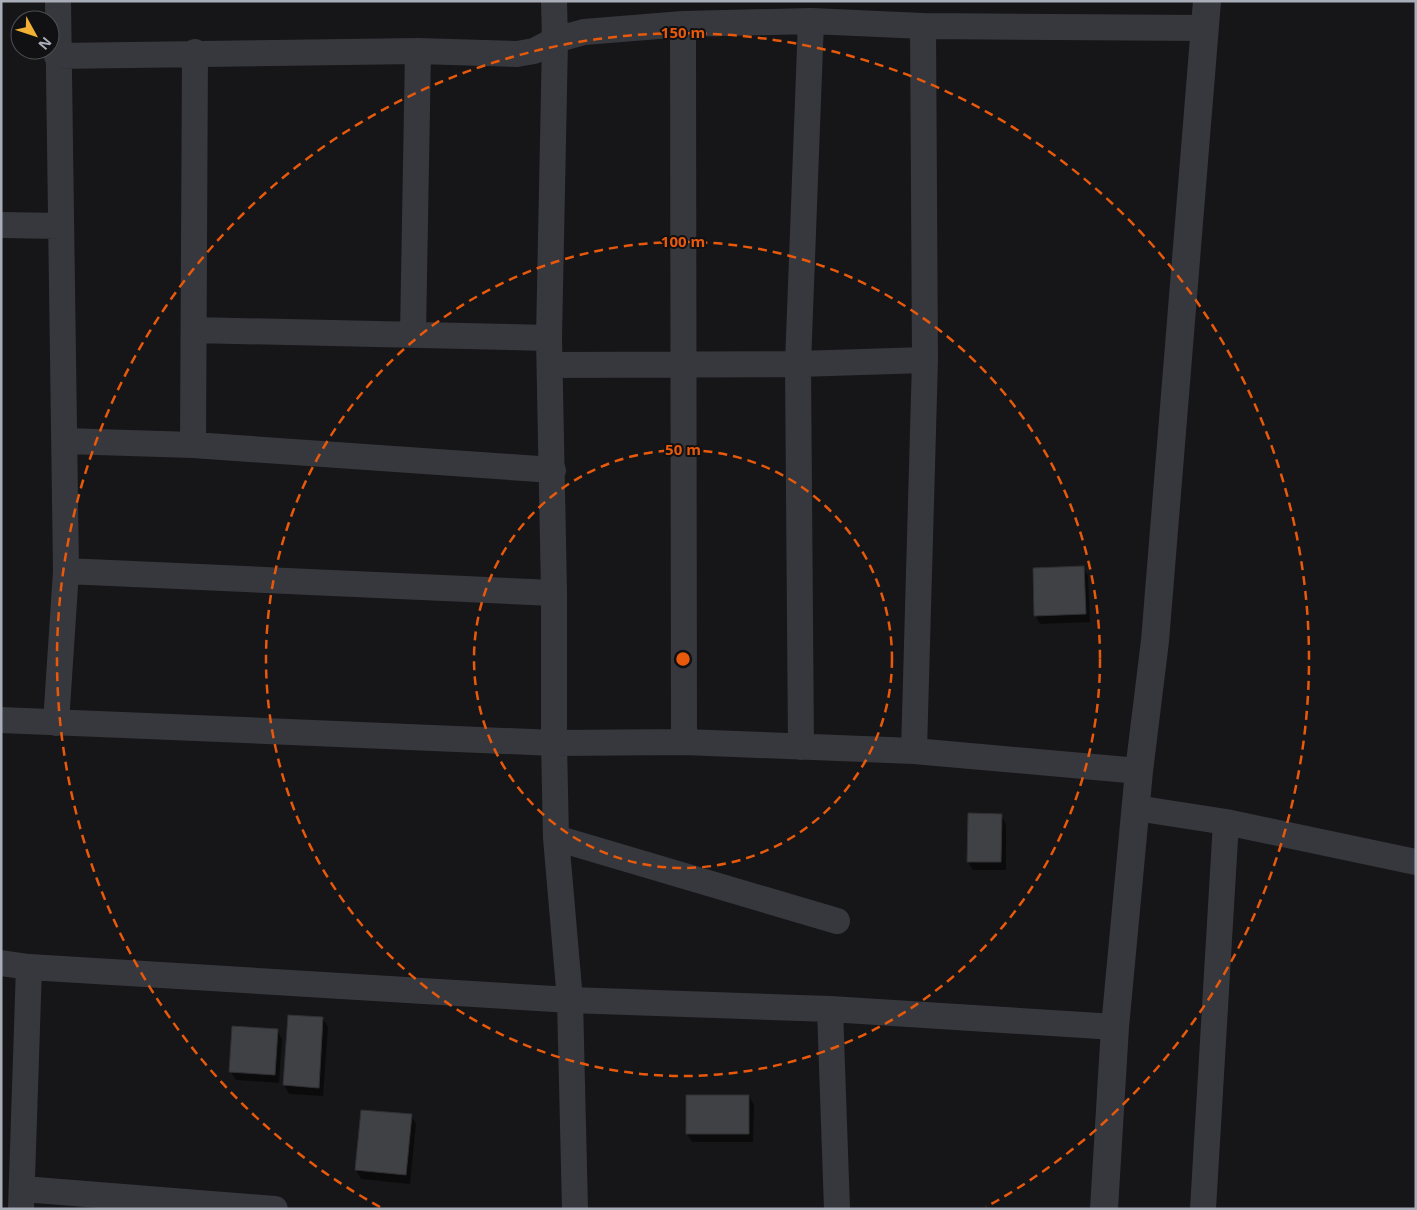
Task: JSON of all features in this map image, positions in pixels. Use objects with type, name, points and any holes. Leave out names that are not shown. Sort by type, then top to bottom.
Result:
[{"type":"street","points":[[554,1],[556,40],[549,338],[553,470],[554,743],[556,838],[570,1000],[575,1209]]},
{"type":"street","points":[[1104,1209],[1115,1027],[1139,771],[1155,641],[1207,1]]},
{"type":"street","points":[[60,56],[195,52],[418,51],[517,54],[534,52],[556,40],[584,32],[683,24],[810,21],[923,26],[1205,28]]},
{"type":"street","points":[[801,747],[798,364],[810,21]]},
{"type":"street","points":[[683,24],[684,742]]},
{"type":"street","points":[[914,751],[925,360],[923,26]]},
{"type":"street","points":[[413,334],[418,51]]},
{"type":"street","points":[[193,445],[195,52]]},
{"type":"street","points":[[56,723],[66,571],[66,441],[57,60]]},
{"type":"street","points":[[1,225],[61,226]]},
{"type":"street","points":[[194,330],[549,338]]},
{"type":"street","points":[[550,365],[798,364],[925,360]]},
{"type":"street","points":[[66,441],[193,445],[553,470]]},
{"type":"street","points":[[66,571],[554,593]]},
{"type":"street","points":[[1,720],[554,743],[684,742],[914,751],[1139,771]]},
{"type":"street","points":[[1136,808],[1226,822],[1416,862]]},
{"type":"street","points":[[1203,1209],[1226,822]]},
{"type":"street","points":[[556,838],[837,920]]},
{"type":"street","points":[[1,963],[29,967],[570,1000],[830,1009],[1115,1027]]},
{"type":"street","points":[[29,967],[22,1199],[274,1209]]},
{"type":"street","points":[[830,1009],[837,1209]]},
{"type":"building","points":[[1084,566],[1086,614],[1034,616],[1033,568]]},
{"type":"building","points":[[968,813],[1002,814],[1001,862],[967,862]]},
{"type":"building","points":[[288,1015],[323,1017],[319,1088],[283,1085]]},
{"type":"building","points":[[232,1026],[278,1029],[275,1075],[229,1072]]},
{"type":"building","points":[[686,1095],[749,1095],[749,1134],[686,1134]]},
{"type":"building","points":[[361,1110],[412,1114],[406,1175],[355,1170]]}]
